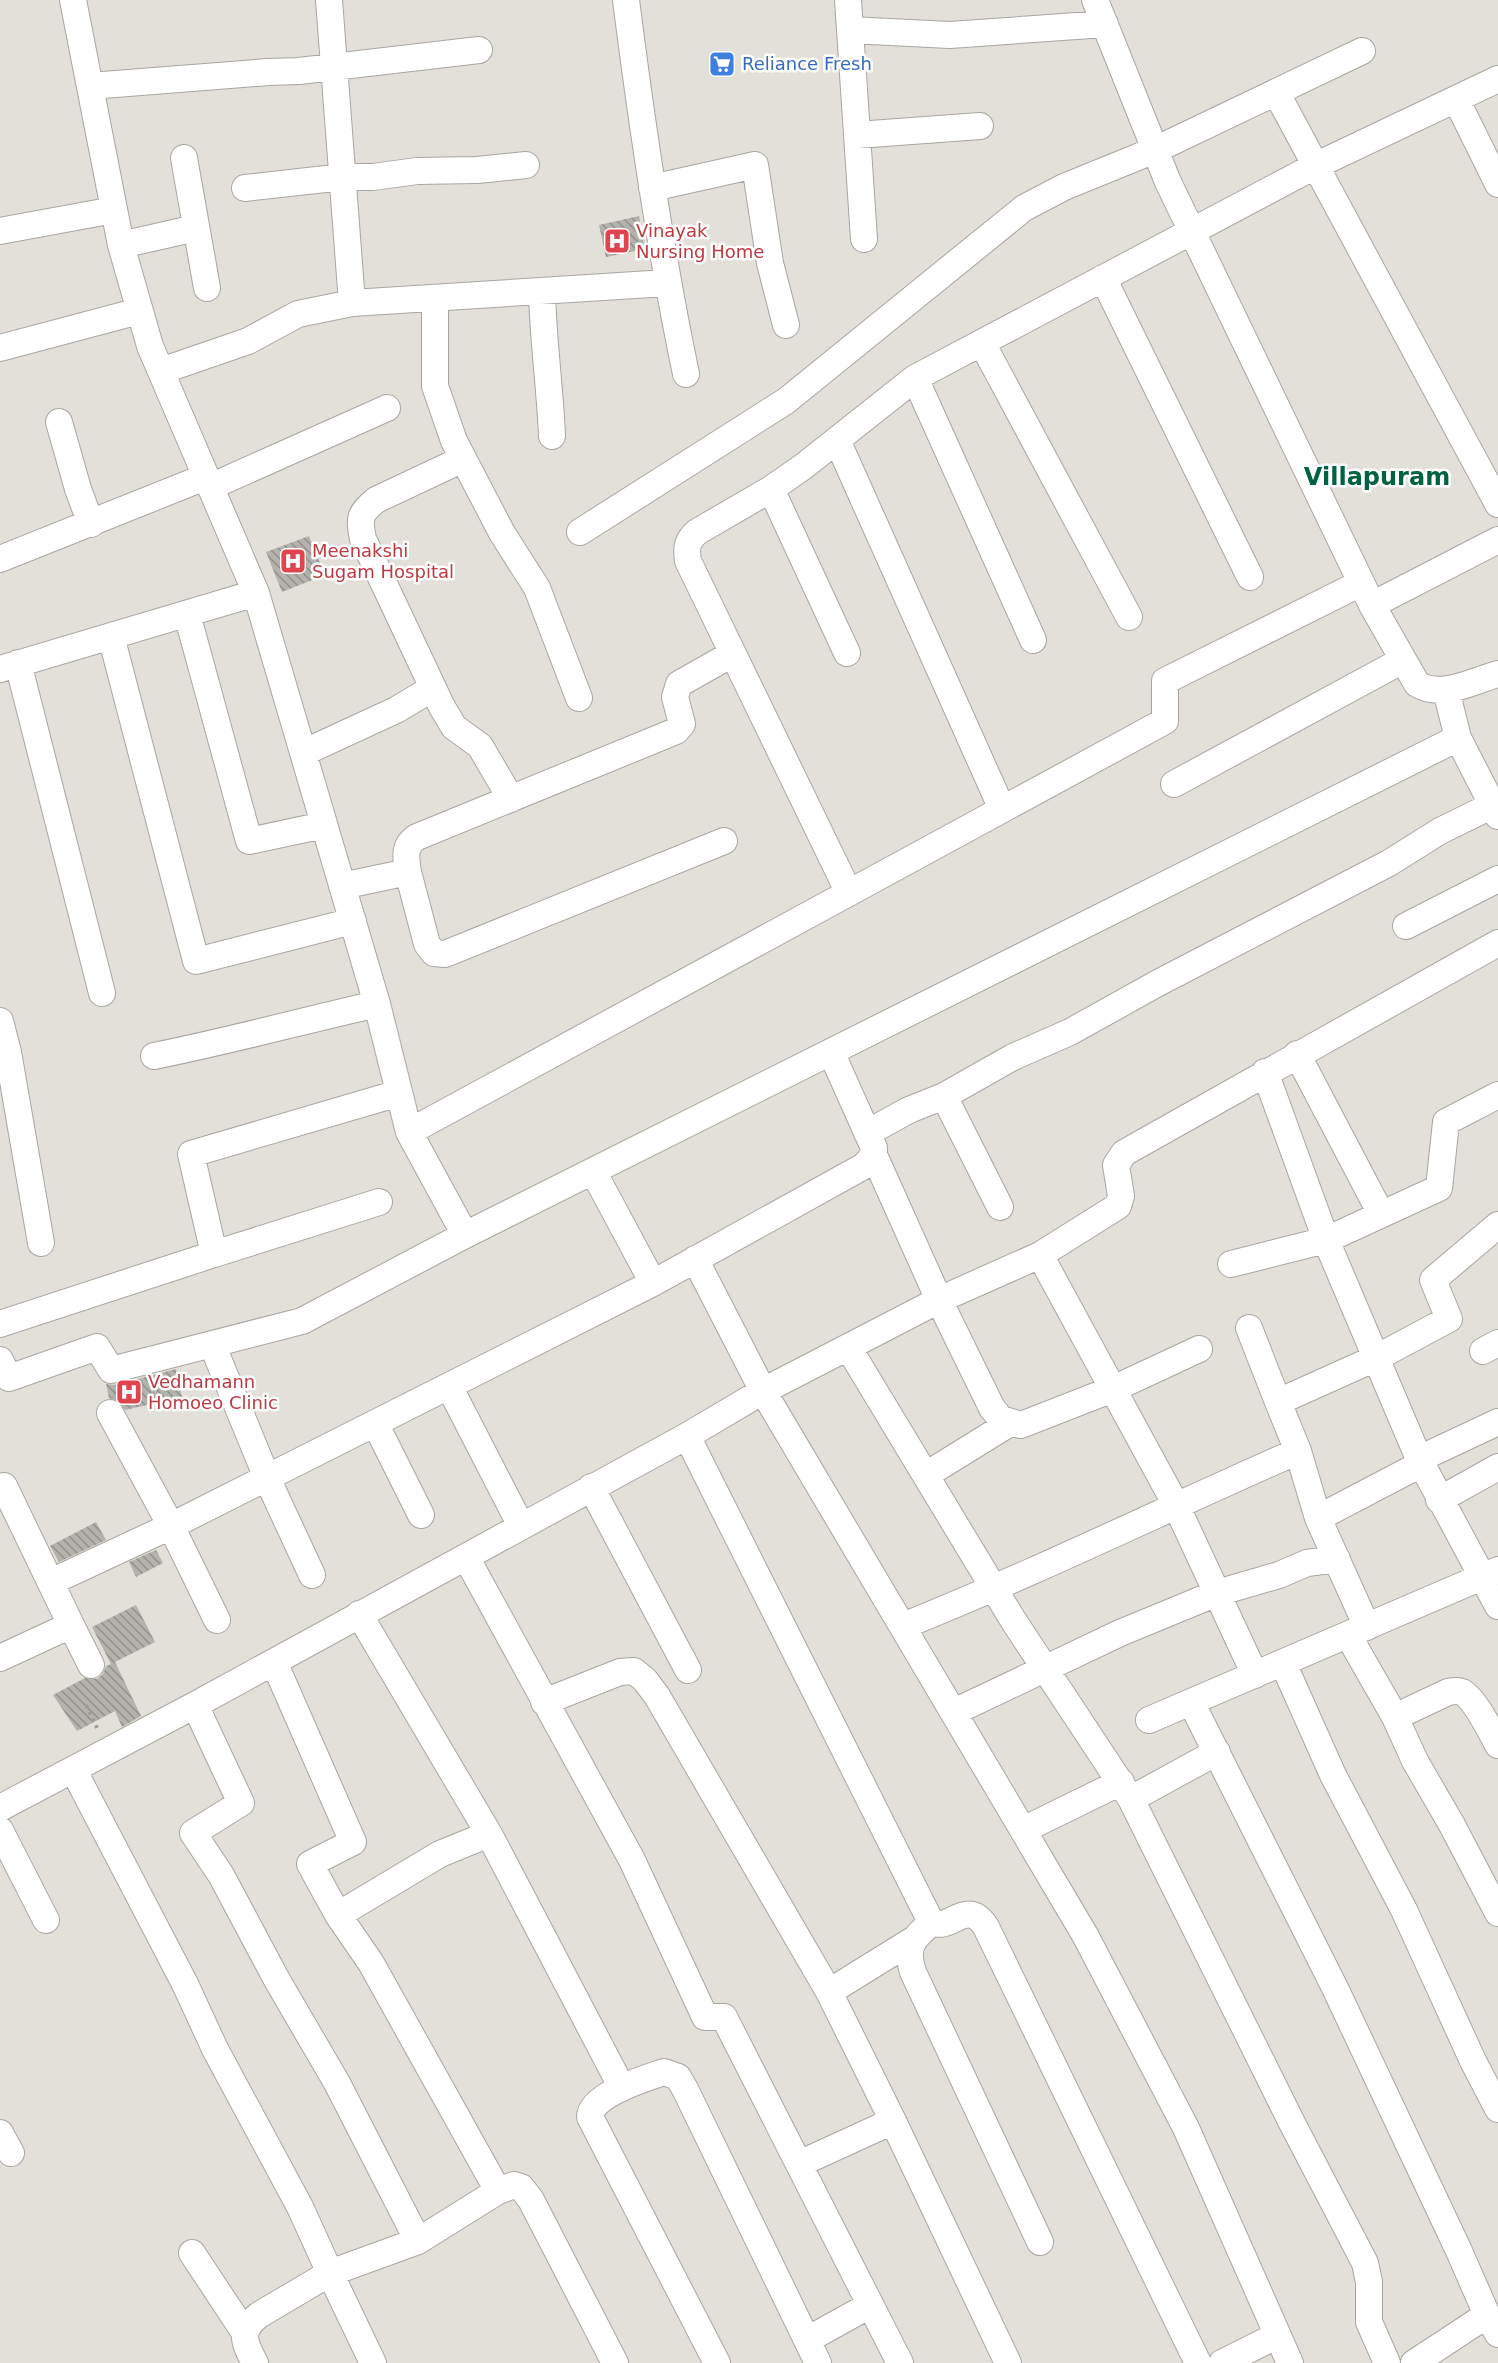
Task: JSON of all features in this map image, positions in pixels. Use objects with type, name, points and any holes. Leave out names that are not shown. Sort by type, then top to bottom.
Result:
[{"type":"street","points":[[73,0],[121,245],[150,346],[256,593],[377,1004],[409,1132],[465,1235]]},
{"type":"street","points":[[329,0],[352,303]]},
{"type":"street","points":[[626,0],[667,283],[686,374]]},
{"type":"street","points":[[848,0],[864,239]]},
{"type":"street","points":[[1095,0],[1155,150],[1191,231],[1366,594],[1417,684],[1425,689],[1446,690],[1498,674]]},
{"type":"street","points":[[850,30],[950,35],[1105,24]]},
{"type":"street","points":[[90,86],[299,71],[334,65],[479,50]]},
{"type":"street","points":[[580,532],[786,401],[1024,208],[1064,187],[1155,150],[1362,51]]},
{"type":"street","points":[[849,893],[688,561],[686,550],[689,540],[697,532],[771,489],[915,378],[1315,166],[1498,79]]},
{"type":"street","points":[[1276,92],[1498,504]]},
{"type":"street","points":[[1456,99],[1498,184]]},
{"type":"street","points":[[857,135],[980,126]]},
{"type":"street","points":[[184,158],[207,288]]},
{"type":"street","points":[[245,188],[343,177],[373,177],[417,171],[477,170],[526,165]]},
{"type":"street","points":[[652,188],[755,165],[770,263],[786,325]]},
{"type":"street","points":[[0,231],[114,210]]},
{"type":"street","points":[[121,245],[196,228]]},
{"type":"street","points":[[1103,278],[1250,577]]},
{"type":"street","points":[[160,371],[248,341],[298,314],[352,303],[667,283]]},
{"type":"street","points":[[542,291],[543,334],[552,436]]},
{"type":"street","points":[[435,298],[435,386],[454,441],[502,533],[537,588],[579,699]]},
{"type":"street","points":[[0,348],[139,311]]},
{"type":"street","points":[[982,343],[1129,617]]},
{"type":"street","points":[[915,378],[1033,640]]},
{"type":"street","points":[[0,559],[208,482],[387,408]]},
{"type":"street","points":[[59,422],[78,489],[91,524]]},
{"type":"street","points":[[837,440],[1002,809]]},
{"type":"street","points":[[463,459],[376,500],[364,510],[361,516],[363,539],[433,688],[454,727],[480,746],[511,798]]},
{"type":"street","points":[[771,489],[847,653]]},
{"type":"street","points":[[409,1132],[1165,721],[1165,681],[1498,540]]},
{"type":"street","points":[[102,993],[9,666],[256,593]]},
{"type":"street","points":[[187,614],[249,841],[324,825]]},
{"type":"street","points":[[111,636],[196,961],[352,921]]},
{"type":"street","points":[[724,841],[438,955],[427,944],[406,858],[410,842],[676,731],[682,724],[675,698],[679,684],[732,654]]},
{"type":"street","points":[[1174,784],[1403,660]]},
{"type":"street","points":[[303,753],[396,710],[433,688]]},
{"type":"street","points":[[51,1582],[171,1526],[653,1282],[864,1166],[870,1144],[909,1110],[944,1096],[1013,1058],[1070,1032],[1158,983],[1389,863],[1440,831],[1495,811],[1489,779],[1458,738],[1446,690]]},
{"type":"street","points":[[0,1360],[9,1378],[97,1347],[111,1370],[302,1321],[465,1235],[1458,738]]},
{"type":"street","points":[[342,886],[408,872]]},
{"type":"street","points":[[1406,926],[1498,879]]},
{"type":"street","points":[[0,1808],[74,1771],[274,1662],[687,1436],[763,1391],[939,1300],[1040,1255],[1118,1206],[1121,1196],[1116,1165],[1124,1153],[1498,943]]},
{"type":"street","points":[[154,1056],[227,1041],[377,1004]]},
{"type":"street","points":[[0,1021],[8,1052],[41,1243]]},
{"type":"street","points":[[831,1052],[939,1300],[992,1408],[1001,1419],[1021,1425],[1113,1389],[1199,1349]]},
{"type":"street","points":[[1298,1054],[1381,1214]]},
{"type":"street","points":[[1265,1072],[1326,1240],[1420,1462],[1439,1500],[1490,1574],[1498,1606]]},
{"type":"street","points":[[214,1254],[191,1154],[399,1093]]},
{"type":"street","points":[[1231,1264],[1326,1240],[1439,1188],[1446,1122],[1498,1095]]},
{"type":"street","points":[[944,1096],[1000,1207]]},
{"type":"street","points":[[593,1171],[653,1282]]},
{"type":"street","points":[[0,1324],[379,1202]]},
{"type":"street","points":[[1278,1402],[1376,1358],[1449,1319],[1433,1280],[1498,1225]]},
{"type":"street","points":[[1040,1255],[1176,1505],[1255,1675]]},
{"type":"street","points":[[695,1259],[763,1391],[1084,1935],[1186,2128],[1276,2336],[1290,2363]]},
{"type":"street","points":[[1248,1328],[1298,1451],[1318,1518],[1337,1559],[1358,1631],[1415,1761],[1452,1825],[1498,1913]]},
{"type":"street","points":[[212,1344],[267,1478],[312,1575]]},
{"type":"street","points":[[849,1347],[995,1589],[1126,1791],[1286,2112],[1365,2263],[1369,2282],[1369,2322],[1387,2363]]},
{"type":"street","points":[[449,1386],[521,1526]]},
{"type":"street","points":[[110,1413],[171,1526],[217,1620]]},
{"type":"street","points":[[1318,1518],[1498,1422]]},
{"type":"street","points":[[375,1423],[421,1515]]},
{"type":"street","points":[[927,1475],[1010,1423]]},
{"type":"street","points":[[687,1436],[932,1922]]},
{"type":"street","points":[[903,1626],[995,1589],[1298,1451]]},
{"type":"street","points":[[1439,1500],[1498,1467]]},
{"type":"street","points":[[4,1486],[91,1665]]},
{"type":"street","points":[[591,1487],[688,1670]]},
{"type":"street","points":[[466,1557],[632,1860],[705,2017],[724,2017],[900,2363]]},
{"type":"street","points":[[954,1712],[1120,1633],[1217,1593],[1279,1575],[1307,1563],[1337,1559]]},
{"type":"street","points":[[1149,1720],[1490,1574]]},
{"type":"street","points":[[359,1614],[489,1834],[622,2088]]},
{"type":"street","points":[[0,1658],[72,1625]]},
{"type":"street","points":[[274,1662],[353,1842],[310,1864],[338,1915],[371,1963],[498,2191]]},
{"type":"street","points":[[1283,1663],[1333,1775],[1404,1910],[1473,2061],[1498,2109]]},
{"type":"street","points":[[544,1702],[620,1672],[634,1671],[645,1680],[657,1696],[829,1992],[1008,2363]]},
{"type":"street","points":[[1395,1717],[1456,1690],[1464,1693],[1472,1701],[1498,1745]]},
{"type":"street","points":[[1191,1702],[1335,1988],[1492,2324],[1414,2363]]},
{"type":"street","points":[[195,1705],[241,1803],[193,1833],[221,1875],[277,1980],[337,2082],[418,2241]]},
{"type":"street","points":[[1023,1830],[1126,1791],[1216,1752]]},
{"type":"street","points":[[74,1771],[185,1984],[215,2049],[300,2207],[373,2363]]},
{"type":"street","points":[[0,1830],[46,1920]]},
{"type":"street","points":[[338,1915],[440,1854],[489,1834]]},
{"type":"street","points":[[829,1992],[913,1940],[932,1922],[943,1923],[970,1914],[977,1915],[986,1927],[1198,2363]]},
{"type":"street","points":[[913,1940],[909,1950],[913,1972],[963,2083],[1040,2242]]},
{"type":"street","points":[[717,2363],[590,2117],[590,2111],[594,2106],[622,2088],[664,2072],[678,2077],[818,2363]]},
{"type":"street","points":[[798,2164],[893,2121]]},
{"type":"street","points":[[244,2333],[250,2322],[259,2315],[330,2273],[418,2241],[498,2191],[514,2186],[526,2191],[615,2363]]},
{"type":"street","points":[[192,2253],[244,2333],[245,2344],[255,2363]]},
{"type":"street","points":[[807,2340],[870,2305]]},
{"type":"street","points":[[1222,2363],[1276,2336]]},
{"type":"building","points":[[639,216],[645,249],[606,257],[599,225]]},
{"type":"building","points":[[309,536],[325,575],[282,592],[266,552]]},
{"type":"building","points":[[176,1369],[182,1397],[125,1410],[118,1401],[109,1398],[106,1384],[115,1385]]},
{"type":"building","points":[[96,1522],[106,1540],[59,1562],[50,1546]]},
{"type":"building","points":[[156,1550],[163,1563],[136,1577],[129,1562]]},
{"type":"building","points":[[136,1605],[155,1642],[115,1662],[141,1716],[122,1727],[115,1711],[77,1731],[53,1695],[85,1678],[97,1679],[103,1674],[106,1666],[111,1664],[92,1627]]},
{"type":"place","name":"Reliance Fresh","points":[[722,64]]},
{"type":"place","name":"Vinayak Nursing Home","points":[[617,241]]},
{"type":"place","name":"Meenakshi Sugam Hospital","points":[[293,561]]},
{"type":"place","name":"Vedhamann Homoeo Clinic","points":[[129,1392]]},
{"type":"district","name":"Villapuram","points":[[1377,477]]}]
